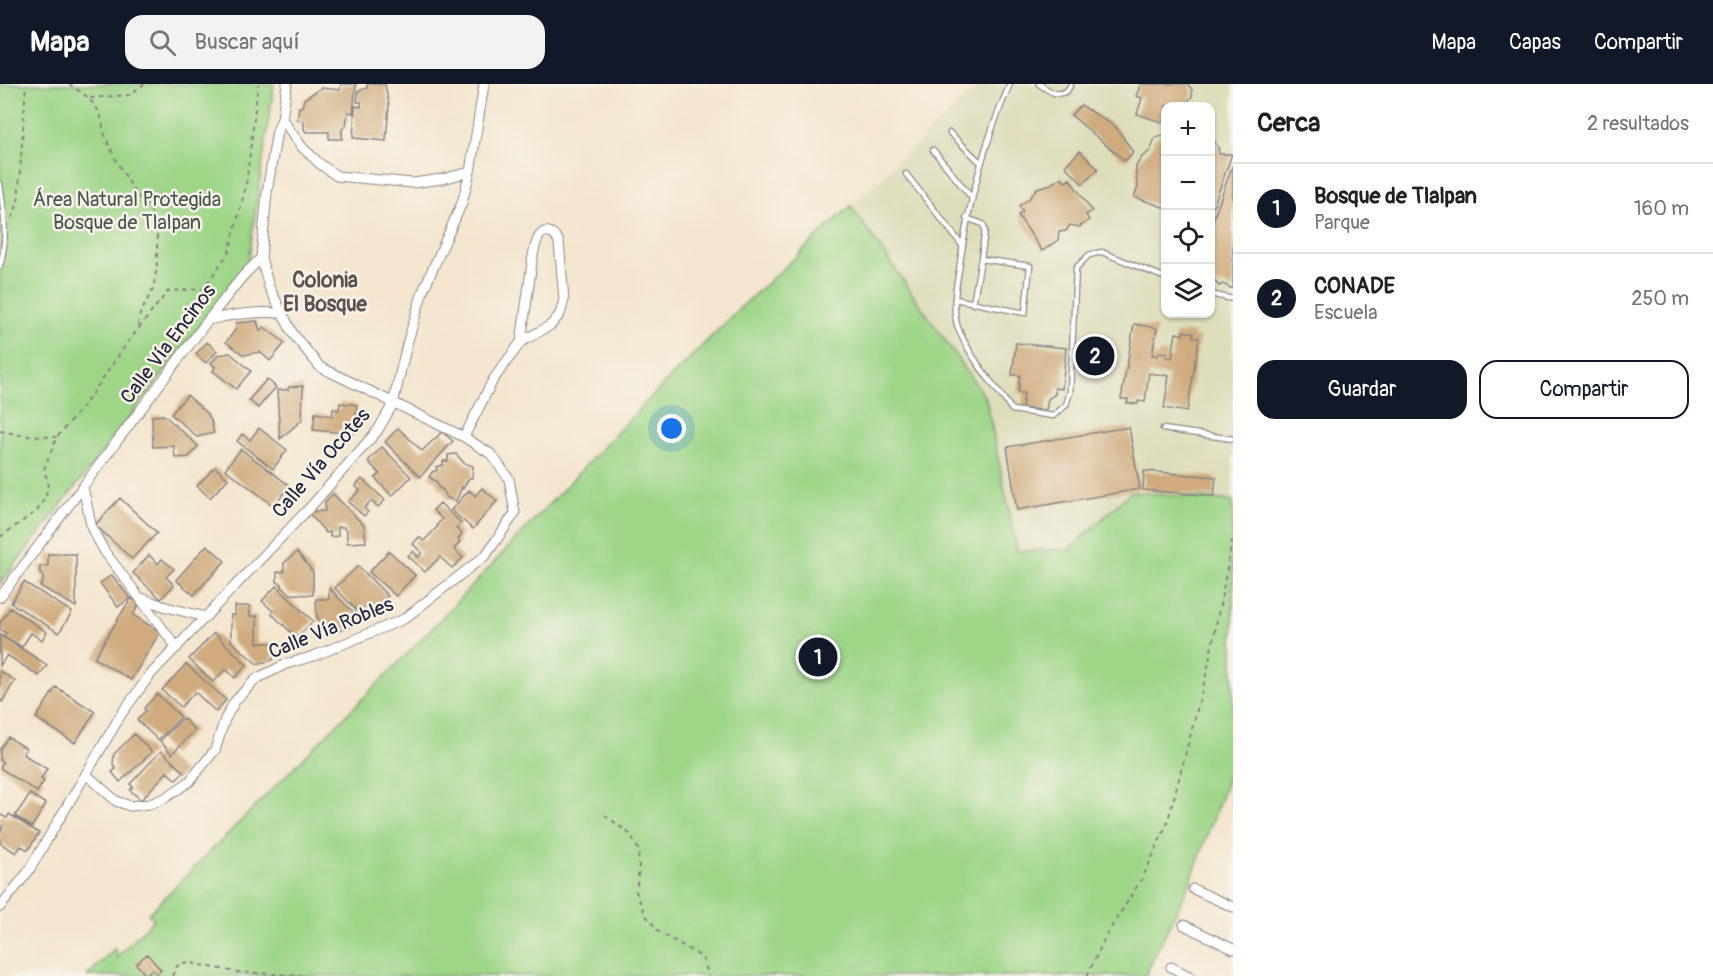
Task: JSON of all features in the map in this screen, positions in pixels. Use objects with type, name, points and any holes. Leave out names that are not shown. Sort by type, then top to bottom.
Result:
[{"type":"street","points":[[261,258],[267,192],[287,84]]},
{"type":"street","name":"Calle Vía Ocotes","points":[[86,774],[122,713],[150,675],[320,495],[378,430],[393,404],[407,344],[423,291],[462,203],[470,172],[484,84]]},
{"type":"street","points":[[282,119],[302,147],[337,176],[413,183],[470,172]]},
{"type":"street","points":[[464,437],[493,380],[521,342],[551,325],[560,314],[564,300],[559,242],[551,232],[545,231],[540,234],[534,250],[521,342]]},
{"type":"street","name":"Calle Vía Robles","points":[[86,774],[116,801],[130,806],[150,804],[165,798],[189,782],[215,750],[225,719],[235,701],[256,679],[286,664],[342,645],[404,619],[486,555],[515,513],[509,479],[491,454],[464,437],[320,367],[293,334],[269,287],[261,258]]},
{"type":"street","name":"Calle Vía Encinos","points":[[0,597],[208,320],[242,277],[261,258]]},
{"type":"street","points":[[208,320],[256,311],[282,313]]},
{"type":"street","points":[[83,487],[92,529],[105,552],[177,648]]},
{"type":"street","points":[[139,597],[166,607],[206,617]]},
{"type":"street","points":[[0,907],[28,872],[86,774]]},
{"type":"street","points":[[1193,889],[1233,907]]},
{"type":"street","points":[[1184,925],[1233,949]]},
{"type":"street","points":[[1172,967],[1189,976]]},
{"type":"lane","points":[[1010,84],[980,162],[966,218],[954,299],[957,324],[968,347],[1012,410],[1053,416],[1066,405],[1070,392],[1076,268],[1089,255],[1102,252],[1161,276]]},
{"type":"lane","points":[[1039,84],[1054,94],[1067,91],[1071,84]]},
{"type":"lane","points":[[950,133],[980,162]]},
{"type":"lane","points":[[933,150],[971,197]]},
{"type":"lane","points":[[906,174],[962,245]]},
{"type":"lane","points":[[0,184],[5,217],[5,249],[0,266]]},
{"type":"lane","points":[[966,218],[983,224],[985,230],[973,304]]},
{"type":"lane","points":[[954,299],[1025,313],[1030,266],[981,259]]},
{"type":"lane","points":[[1215,295],[1233,299]]},
{"type":"lane","points":[[1163,429],[1233,439]]},
{"type":"path","points":[[5,234],[18,203],[26,84]]},
{"type":"path","points":[[69,84],[89,98],[100,114],[105,136],[116,160],[133,189],[153,214],[157,235],[157,268],[153,289],[140,314],[136,332]]},
{"type":"path","points":[[89,98],[129,94],[144,84]]},
{"type":"path","points":[[0,537],[37,511],[46,496],[48,483],[45,470],[57,437],[86,404],[136,332],[168,291],[203,289],[229,252],[246,186],[258,84]]},
{"type":"path","points":[[0,430],[26,436],[57,437]]},
{"type":"path","points":[[1086,976],[1107,934],[1143,878],[1167,824],[1207,672],[1233,537]]},
{"type":"path","points":[[605,815],[630,834],[638,849],[639,869],[636,892],[645,914],[659,932],[702,957],[709,976]]},
{"type":"path","points":[[172,976],[177,966],[186,962],[236,972],[308,976]]},
{"type":"shaded area","points":[[981,84],[1233,84],[1233,501],[1131,492],[1069,550],[1016,551],[986,399],[851,206]]},
{"type":"green space","name":"Área Natural Protegida Bosque de Tlalpan","points":[[0,84],[274,84],[248,264],[0,584]]},
{"type":"green space","points":[[851,206],[986,399],[1017,551],[1069,550],[1131,492],[1233,501],[1233,764],[1190,883],[1145,976],[87,976],[115,948],[117,957],[154,919],[148,914],[414,647],[642,406],[739,309]]},
{"type":"building","points":[[341,84],[356,84],[353,113],[348,112],[346,126],[342,129],[342,139],[329,139],[329,132],[306,132],[304,121],[297,120],[299,107],[302,107],[304,99],[321,88],[340,90]]},
{"type":"building","points":[[367,84],[385,84],[389,105],[386,141],[353,138],[355,106],[361,107],[361,102],[357,102],[358,91],[367,88]]},
{"type":"building","points":[[1141,84],[1188,84],[1192,90],[1192,97],[1186,102],[1161,102],[1161,122],[1137,114],[1142,98],[1136,96]]},
{"type":"building","points":[[1081,105],[1116,127],[1133,152],[1125,161],[1071,115]]},
{"type":"building","points":[[1161,136],[1161,206],[1134,197],[1138,187],[1136,166],[1150,151],[1155,138]]},
{"type":"building","points":[[1215,142],[1219,154],[1232,154],[1215,202]]},
{"type":"building","points":[[1080,151],[1098,169],[1083,184],[1065,166]]},
{"type":"building","points":[[1233,164],[1233,289],[1223,284],[1219,286],[1215,281],[1215,214]]},
{"type":"building","points":[[1062,177],[1065,182],[1070,179],[1092,211],[1086,215],[1089,220],[1079,227],[1070,225],[1066,231],[1059,232],[1058,240],[1042,251],[1018,215],[1023,212],[1019,206],[1029,199],[1037,188],[1051,184]]},
{"type":"building","points":[[257,321],[260,331],[264,327],[285,343],[270,361],[260,352],[244,355],[226,342],[236,329],[236,323]]},
{"type":"building","points":[[1134,324],[1157,328],[1152,355],[1158,356],[1159,352],[1167,353],[1166,357],[1172,358],[1176,333],[1183,335],[1183,331],[1194,333],[1193,337],[1199,338],[1187,412],[1164,408],[1169,376],[1149,373],[1145,402],[1127,403],[1128,399],[1121,399]]},
{"type":"building","points":[[207,342],[217,351],[206,363],[196,354]]},
{"type":"building","points":[[1016,343],[1066,348],[1062,389],[1055,388],[1055,394],[1048,399],[1046,410],[1022,408],[1024,393],[1018,393],[1020,375],[1012,375]]},
{"type":"building","points":[[230,353],[251,371],[236,389],[213,371],[215,367],[211,363],[218,355]]},
{"type":"building","points":[[267,379],[276,387],[258,408],[249,400]]},
{"type":"building","points":[[303,386],[302,420],[280,439],[277,390]]},
{"type":"building","points":[[187,395],[207,413],[214,433],[197,437],[171,414]]},
{"type":"building","points":[[340,403],[357,405],[354,434],[313,430],[315,413],[332,416],[333,409],[339,410]]},
{"type":"building","points":[[164,415],[198,446],[189,457],[175,458],[174,446],[153,447],[152,416]]},
{"type":"building","points":[[1129,427],[1140,489],[1017,510],[1007,447]]},
{"type":"building","points":[[259,428],[287,450],[273,469],[237,441],[242,434],[250,440]]},
{"type":"building","points":[[398,428],[422,451],[442,432],[453,441],[420,477],[385,442]]},
{"type":"building","points":[[382,447],[411,477],[392,496],[375,478],[380,474],[368,461]]},
{"type":"building","points":[[241,449],[290,486],[274,506],[225,469]]},
{"type":"building","points":[[456,454],[464,463],[473,466],[472,478],[469,478],[463,489],[462,487],[456,501],[447,498],[443,490],[438,487],[437,482],[429,477],[437,470],[436,467],[443,465],[443,461],[448,461],[448,455]]},
{"type":"building","points":[[215,467],[228,479],[210,498],[197,486]]},
{"type":"building","points":[[1144,471],[1216,477],[1214,496],[1143,490]]},
{"type":"building","points":[[362,479],[385,500],[378,507],[371,501],[364,508],[368,512],[364,516],[348,502],[360,490],[355,486]]},
{"type":"building","points":[[482,488],[497,501],[473,529],[451,510],[469,490],[475,496]]},
{"type":"building","points":[[333,494],[364,525],[366,542],[347,543],[347,530],[344,527],[338,527],[338,536],[330,537],[330,532],[326,533],[308,512],[325,511],[325,502]]},
{"type":"building","points":[[120,498],[157,533],[132,559],[95,525]]},
{"type":"building","points":[[440,503],[461,523],[456,528],[462,534],[458,539],[460,542],[454,549],[463,558],[452,568],[440,557],[425,572],[408,556],[413,551],[418,557],[422,553],[413,544],[419,537],[424,541],[438,526],[442,519],[433,510]]},
{"type":"building","points":[[207,545],[225,561],[194,595],[176,580]]},
{"type":"building","points":[[389,551],[415,575],[396,596],[369,572]]},
{"type":"building","points":[[297,552],[313,572],[313,595],[290,594],[282,587],[282,584],[277,582],[277,572],[284,572],[284,563]]},
{"type":"building","points":[[48,554],[76,554],[76,607],[40,586],[43,582],[43,574],[40,574],[40,566],[48,566]]},
{"type":"building","points":[[149,555],[158,564],[162,559],[174,569],[166,577],[174,585],[161,599],[133,573]]},
{"type":"building","points":[[358,566],[388,596],[365,619],[335,588]]},
{"type":"building","points":[[112,575],[130,598],[118,607],[100,583]]},
{"type":"building","points":[[24,582],[72,612],[59,633],[11,603]]},
{"type":"building","points":[[276,586],[313,621],[297,638],[262,601]]},
{"type":"building","points":[[329,588],[363,622],[334,633],[317,618],[316,599],[329,599]]},
{"type":"building","points":[[131,598],[140,603],[133,615],[160,632],[131,680],[94,658]]},
{"type":"building","points":[[235,606],[250,606],[250,616],[257,616],[257,643],[273,643],[273,660],[257,664],[231,641],[231,615],[235,615]]},
{"type":"building","points":[[10,608],[47,632],[42,640],[31,633],[22,647],[4,636],[6,633],[0,629],[0,623]]},
{"type":"building","points":[[214,633],[247,665],[235,678],[226,669],[213,682],[189,659]]},
{"type":"building","points":[[0,635],[47,665],[39,676],[7,655],[0,666]]},
{"type":"building","points":[[186,664],[226,700],[216,712],[195,692],[181,707],[162,690]]},
{"type":"building","points":[[0,671],[15,681],[2,702],[0,700]]},
{"type":"building","points":[[56,687],[95,712],[75,743],[36,718]]},
{"type":"building","points":[[157,694],[181,717],[158,740],[137,720]]},
{"type":"building","points":[[183,718],[195,730],[172,754],[160,741]]},
{"type":"building","points":[[134,734],[152,752],[120,782],[112,772],[116,769],[113,764],[114,754]]},
{"type":"building","points":[[8,737],[26,748],[23,754],[47,769],[41,779],[44,781],[37,792],[0,768],[3,762],[0,760],[0,749]]},
{"type":"building","points":[[161,751],[184,772],[176,780],[167,772],[141,800],[130,790],[133,787],[130,784]]},
{"type":"building","points":[[30,794],[46,804],[32,827],[15,816]]},
{"type":"building","points":[[9,814],[39,833],[28,850],[21,846],[16,853],[0,843],[0,832],[3,827],[0,825],[0,817],[1,815],[7,818]]},
{"type":"building","points":[[147,954],[161,970],[157,974],[152,969],[146,975],[136,964]]},
{"type":"place","name":"CONADE","points":[[1095,356]]},
{"type":"place","name":"Bosque de Tlalpan","points":[[818,657]]},
{"type":"district","name":"Colonia El Bosque","points":[[325,292]]}]
